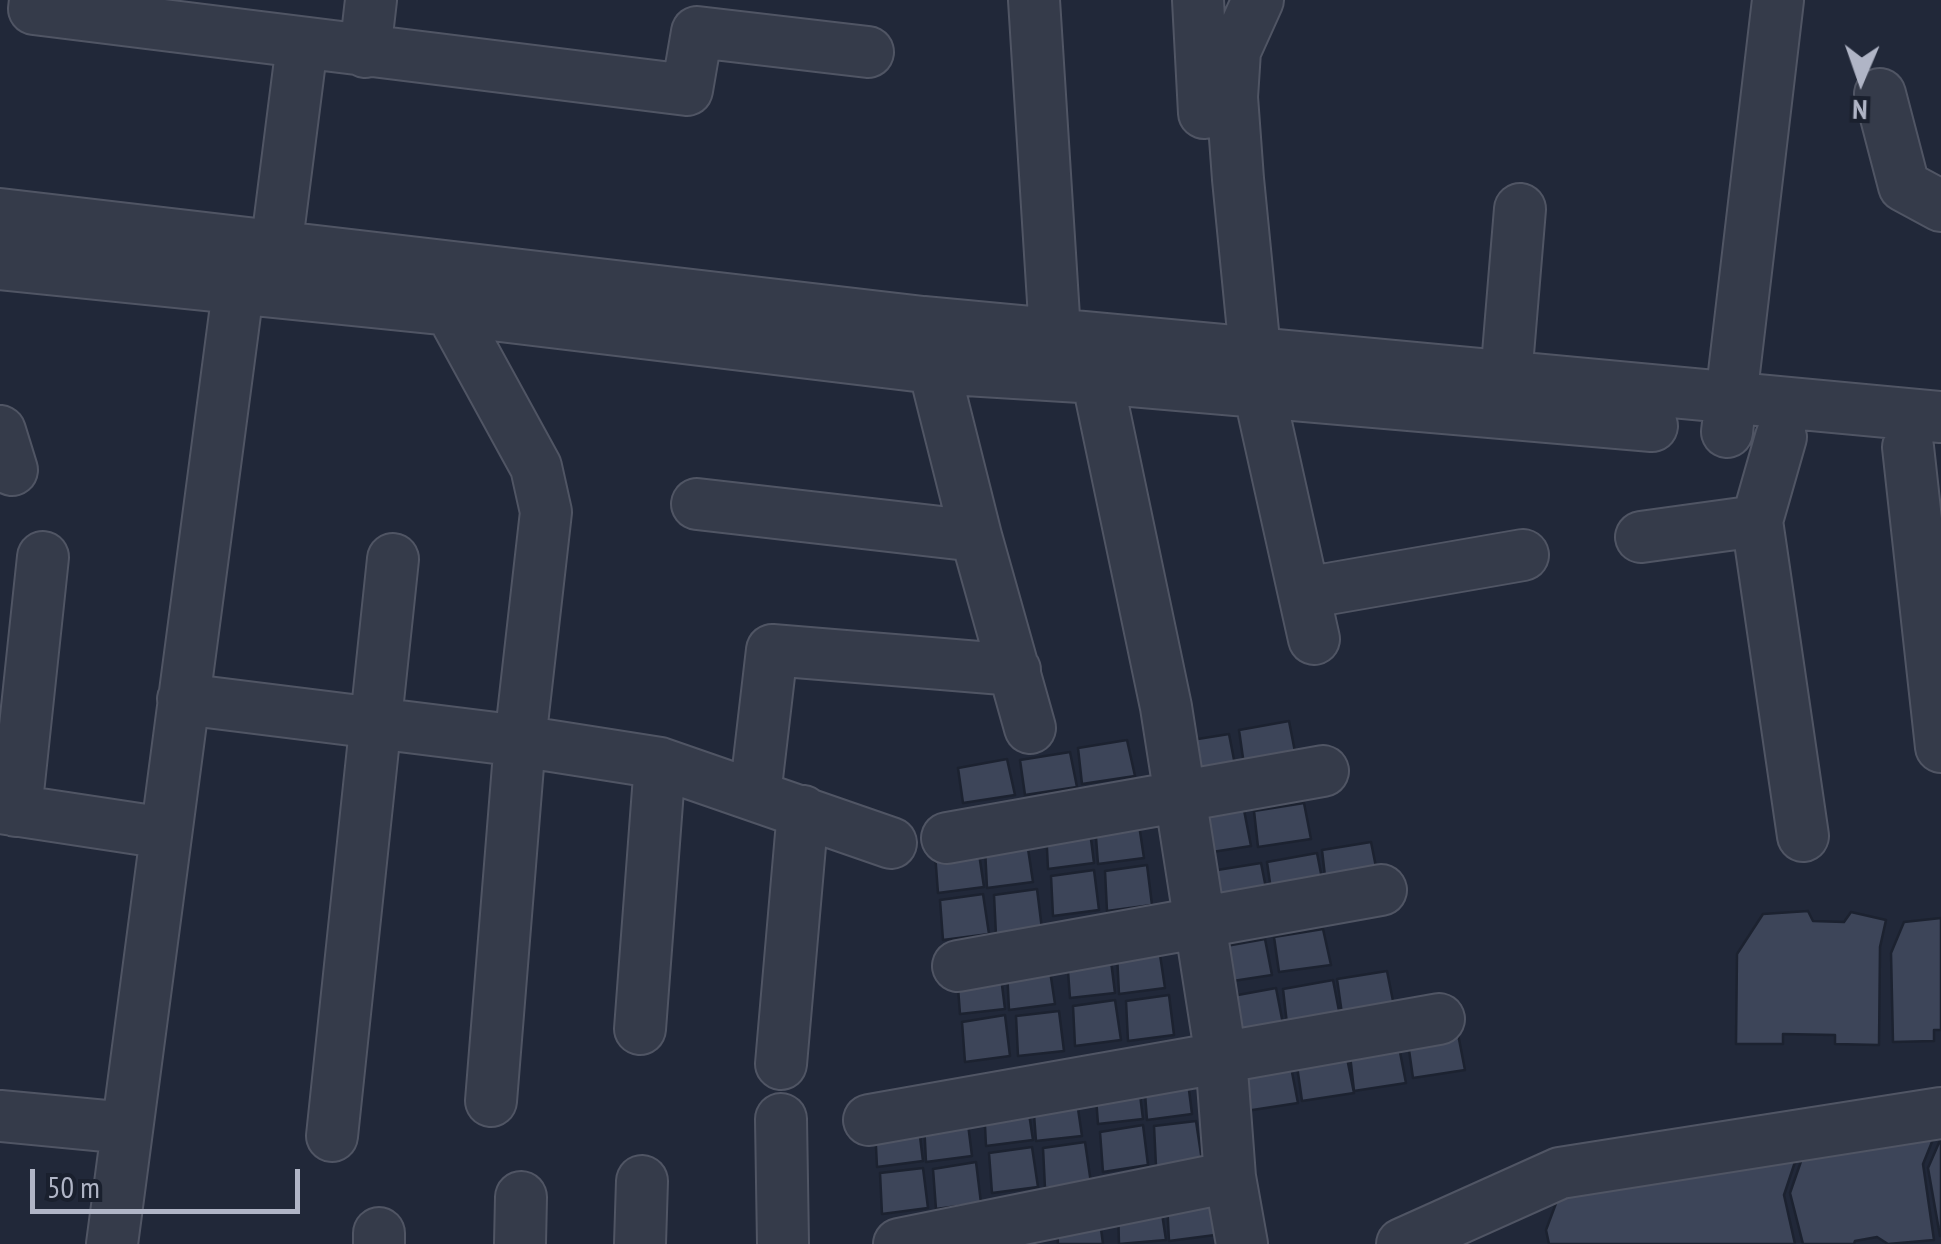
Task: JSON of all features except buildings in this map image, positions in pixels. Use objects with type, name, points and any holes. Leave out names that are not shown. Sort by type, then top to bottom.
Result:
[{"type":"street","points":[[35,0],[34,10],[199,16],[302,44],[687,90],[696,32],[868,52]]},
{"type":"street","points":[[365,52],[371,0]]},
{"type":"street","points":[[1034,0],[1054,333]]},
{"type":"street","points":[[1198,0],[1207,158]]},
{"type":"street","points":[[1258,0],[1234,51],[1232,97],[1256,373],[1309,616],[1523,555]]},
{"type":"street","points":[[1729,416],[1778,0]]},
{"type":"street","points":[[112,1244],[238,291],[276,248],[302,44]]},
{"type":"street","points":[[1880,94],[1904,186],[1941,206]]},
{"type":"street","points":[[1506,378],[1520,209]]},
{"type":"street","points":[[0,214],[276,248],[928,345],[1098,378],[1256,373],[1506,378],[1729,416],[1781,437],[1930,438]]},
{"type":"street","points":[[0,264],[450,310],[928,345],[1054,333],[1256,373],[1930,438]]},
{"type":"street","points":[[450,310],[536,467],[546,512],[520,741],[491,1101]]},
{"type":"street","points":[[928,345],[1030,728]]},
{"type":"street","points":[[1098,378],[1166,707],[1220,1057],[1230,1177],[1242,1244]]},
{"type":"street","points":[[1781,437],[1757,521],[1802,836]]},
{"type":"street","points":[[1930,438],[1941,747]]},
{"type":"street","points":[[697,504],[976,536]]},
{"type":"street","points":[[1641,537],[1757,521]]},
{"type":"street","points":[[43,557],[8,809],[165,833]]},
{"type":"street","points":[[332,1136],[393,559]]},
{"type":"street","points":[[755,795],[772,650],[1015,670]]},
{"type":"street","points":[[184,699],[520,741],[660,763],[891,844]]},
{"type":"street","points":[[640,1030],[660,763]]},
{"type":"street","points":[[948,838],[1323,771]]},
{"type":"street","points":[[780,1064],[803,811]]},
{"type":"street","points":[[958,966],[1381,890]]},
{"type":"street","points":[[869,1120],[1439,1018]]},
{"type":"street","points":[[1402,1244],[1560,1173],[1941,1113]]},
{"type":"street","points":[[0,1116],[127,1128]]},
{"type":"street","points":[[782,1118],[783,1244]]},
{"type":"street","points":[[1457,1244],[1560,1173]]},
{"type":"street","points":[[899,1244],[1230,1177]]},
{"type":"street","points":[[640,1244],[642,1181]]}]
